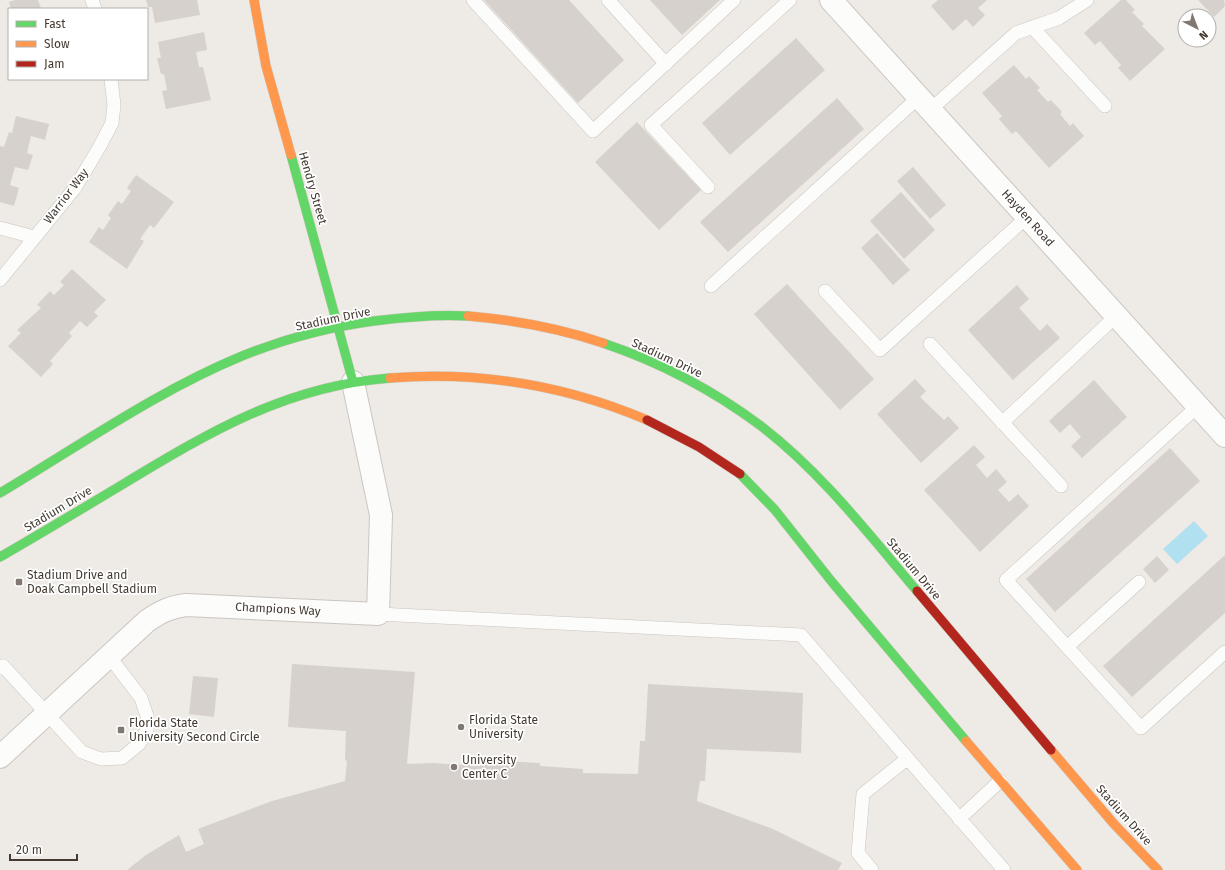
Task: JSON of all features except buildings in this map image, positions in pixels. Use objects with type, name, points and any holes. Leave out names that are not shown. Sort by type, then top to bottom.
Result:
[{"type":"main road","name":"Hendry Street","points":[[254,0],[266,66],[277,109],[353,382]]},
{"type":"main road","name":"Stadium Drive","points":[[0,493],[150,403],[224,364],[262,348],[338,328],[424,317],[464,316],[541,327],[617,348],[652,362],[725,401],[785,446],[820,479],[1114,824],[1158,870]]},
{"type":"main road","name":"Stadium Drive","points":[[0,557],[219,428],[279,401],[353,382],[389,376],[422,374],[490,377],[538,384],[612,405],[685,438],[721,461],[750,483],[775,510],[823,573],[1077,870]]},
{"type":"street","name":"Hayden Road","points":[[831,0],[1198,406],[1222,426]]},
{"type":"street","points":[[353,382],[381,515],[378,614]]},
{"type":"street","name":"Champions Way","points":[[0,757],[147,621],[161,612],[176,606],[203,605],[378,614]]},
{"type":"lane","points":[[473,0],[593,131],[734,0]]},
{"type":"lane","points":[[608,0],[666,64]]},
{"type":"lane","points":[[708,187],[651,125],[790,0]]},
{"type":"lane","points":[[711,286],[925,104],[1016,33],[1059,18],[1087,0]]},
{"type":"lane","points":[[1032,27],[1105,106]]},
{"type":"lane","name":"Warrior Way","points":[[0,280],[75,188],[111,126],[114,105],[111,80]]},
{"type":"lane","points":[[825,290],[880,350],[1027,217]]},
{"type":"lane","points":[[0,228],[34,237]]},
{"type":"lane","points":[[1002,423],[1116,316]]},
{"type":"lane","points":[[930,344],[1061,486]]},
{"type":"lane","points":[[1198,406],[1006,580],[1142,728],[1225,652]]},
{"type":"lane","points":[[1067,647],[1139,582]]},
{"type":"lane","points":[[378,614],[801,635],[1004,870]]},
{"type":"lane","points":[[0,668],[3,666],[46,715],[82,752],[101,759],[122,758],[140,744],[147,730],[147,716],[141,698],[109,656]]},
{"type":"lane","points":[[872,870],[858,853],[863,794],[908,759]]},
{"type":"lane","points":[[959,819],[1000,781]]},
{"type":"water","points":[[1194,521],[1208,536],[1177,564],[1163,549]]},
{"type":"traffic: fast","points":[[291,155],[353,382]]},
{"type":"traffic: fast","points":[[0,493],[149,402],[210,370],[242,356],[290,339],[340,327],[421,316],[468,316]]},
{"type":"traffic: fast","points":[[603,343],[645,359],[685,378],[705,389],[761,426],[783,444],[824,483],[862,525],[917,591]]},
{"type":"traffic: fast","points":[[0,557],[153,466],[216,431],[249,415],[316,391],[352,383],[390,378]]},
{"type":"traffic: fast","points":[[740,474],[775,510],[832,582],[966,741]]},
{"type":"traffic: slow","points":[[254,0],[266,66],[291,155]]},
{"type":"traffic: slow","points":[[468,316],[536,325],[603,343]]},
{"type":"traffic: slow","points":[[390,378],[423,376],[456,377],[521,383],[553,389],[585,398],[647,420]]},
{"type":"traffic: slow","points":[[966,741],[1077,870]]},
{"type":"traffic: slow","points":[[1051,750],[1114,824],[1158,870]]},
{"type":"traffic: jam","points":[[647,420],[699,447],[740,474]]},
{"type":"traffic: jam","points":[[917,591],[1051,750]]},
{"type":"place","name":"Stadium Drive and Doak Campbell Stadium","points":[[19,582]]},
{"type":"place","name":"Florida State University","points":[[461,727]]},
{"type":"place","name":"Florida State University Second Circle","points":[[121,730]]},
{"type":"place","name":"University Center C","points":[[454,767]]}]
